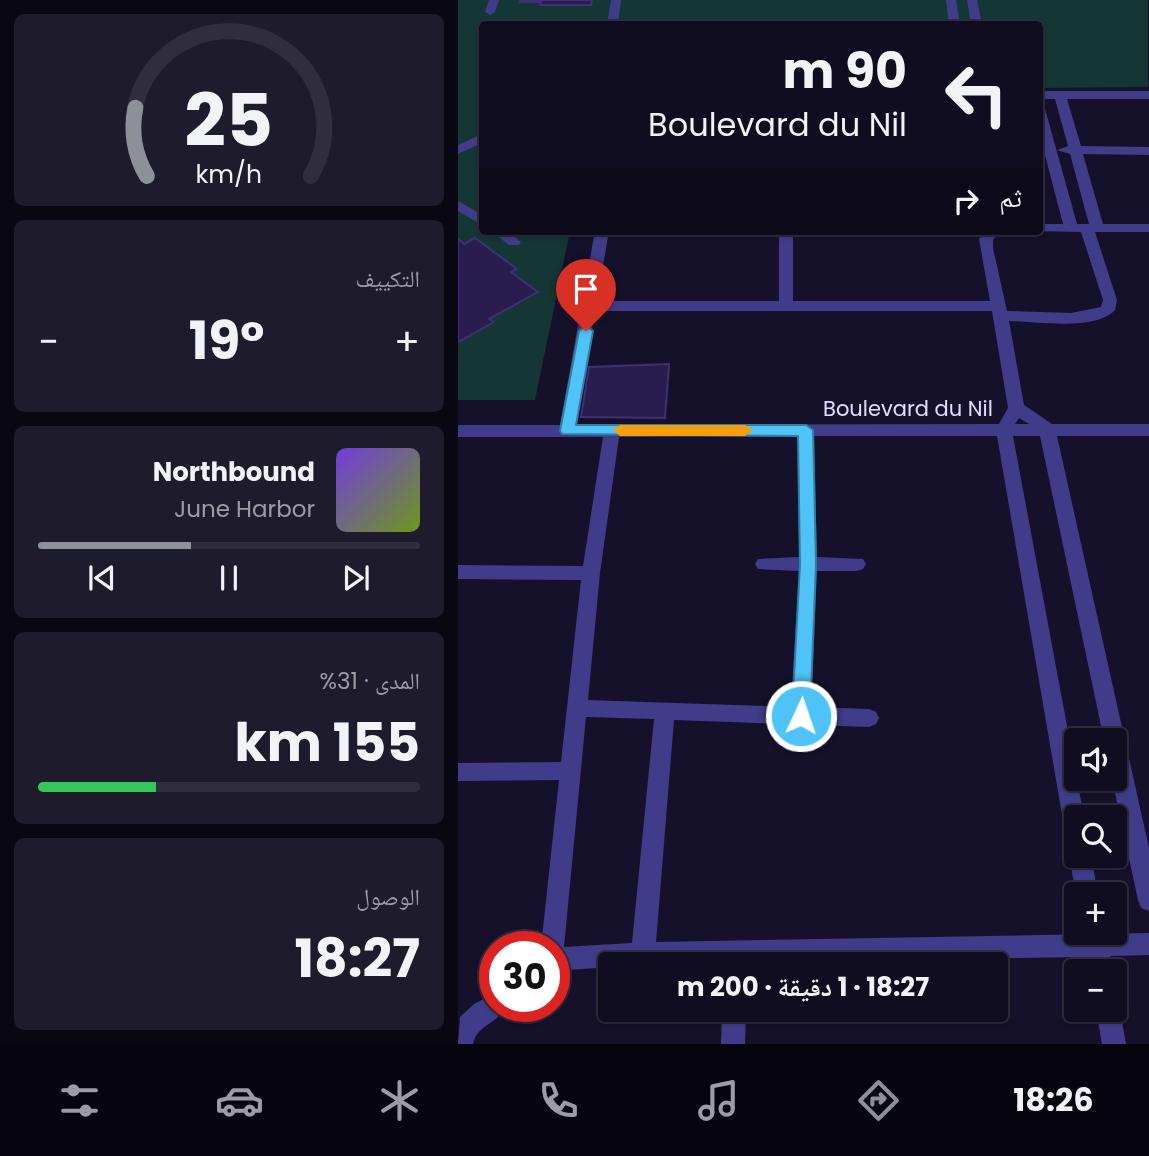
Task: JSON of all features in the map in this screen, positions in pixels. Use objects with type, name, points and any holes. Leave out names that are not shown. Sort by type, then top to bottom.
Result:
[{"type":"street","points":[[490,12],[494,0]]},
{"type":"street","points":[[613,21],[616,0]]},
{"type":"street","points":[[951,0],[954,21]]},
{"type":"street","points":[[972,0],[976,21]]},
{"type":"street","points":[[1043,95],[1149,95]]},
{"type":"street","points":[[590,306],[786,305],[1000,311],[1083,317],[1099,315],[1108,310],[1110,300],[1060,95]]},
{"type":"street","points":[[458,150],[479,140]]},
{"type":"street","points":[[1070,228],[1045,150],[1149,151]]},
{"type":"street","points":[[458,205],[479,219]]},
{"type":"street","points":[[1043,228],[1149,229]]},
{"type":"street","points":[[504,235],[514,242]]},
{"type":"street","points":[[567,431],[601,235]]},
{"type":"street","points":[[786,235],[786,305]]},
{"type":"street","points":[[990,235],[986,239],[986,248],[1000,311],[1016,408],[1004,430],[1071,805]]},
{"type":"street","points":[[1016,408],[1047,429],[1111,728]]},
{"type":"street","points":[[554,931],[591,573],[612,430]]},
{"type":"street","points":[[801,716],[808,564],[806,430]]},
{"type":"street","name":"Boulevard du Nil","points":[[458,431],[1149,430]]},
{"type":"street","points":[[764,564],[857,564]]},
{"type":"street","points":[[458,572],[591,573]]},
{"type":"street","points":[[577,708],[869,718]]},
{"type":"street","points":[[643,952],[665,709]]},
{"type":"street","points":[[458,772],[569,771]]},
{"type":"street","points":[[1125,791],[1149,900]]},
{"type":"street","points":[[861,952],[1064,941]]},
{"type":"street","points":[[1127,942],[1149,944]]},
{"type":"street","points":[[570,958],[598,957]]},
{"type":"street","points":[[461,1044],[468,1024],[479,1014]]},
{"type":"street","points":[[733,1044],[734,1022]]},
{"type":"street","points":[[1110,1022],[1114,1044]]},
{"type":"green space","points":[[458,0],[1148,0],[1148,87],[1043,88],[1043,21],[479,21],[479,235],[569,235],[535,400],[458,400]]},
{"type":"building","points":[[592,0],[591,5],[540,5],[541,2],[520,2]]},
{"type":"building","points":[[475,238],[517,269],[511,272],[538,292],[489,319],[494,322],[458,342],[458,239],[464,244]]},
{"type":"building","points":[[669,364],[665,418],[581,417],[589,367]]},
{"type":"slow traffic","points":[[620,430],[745,430]]},
{"type":"route","points":[[586,331],[567,431],[806,430],[808,564],[801,716]]}]
